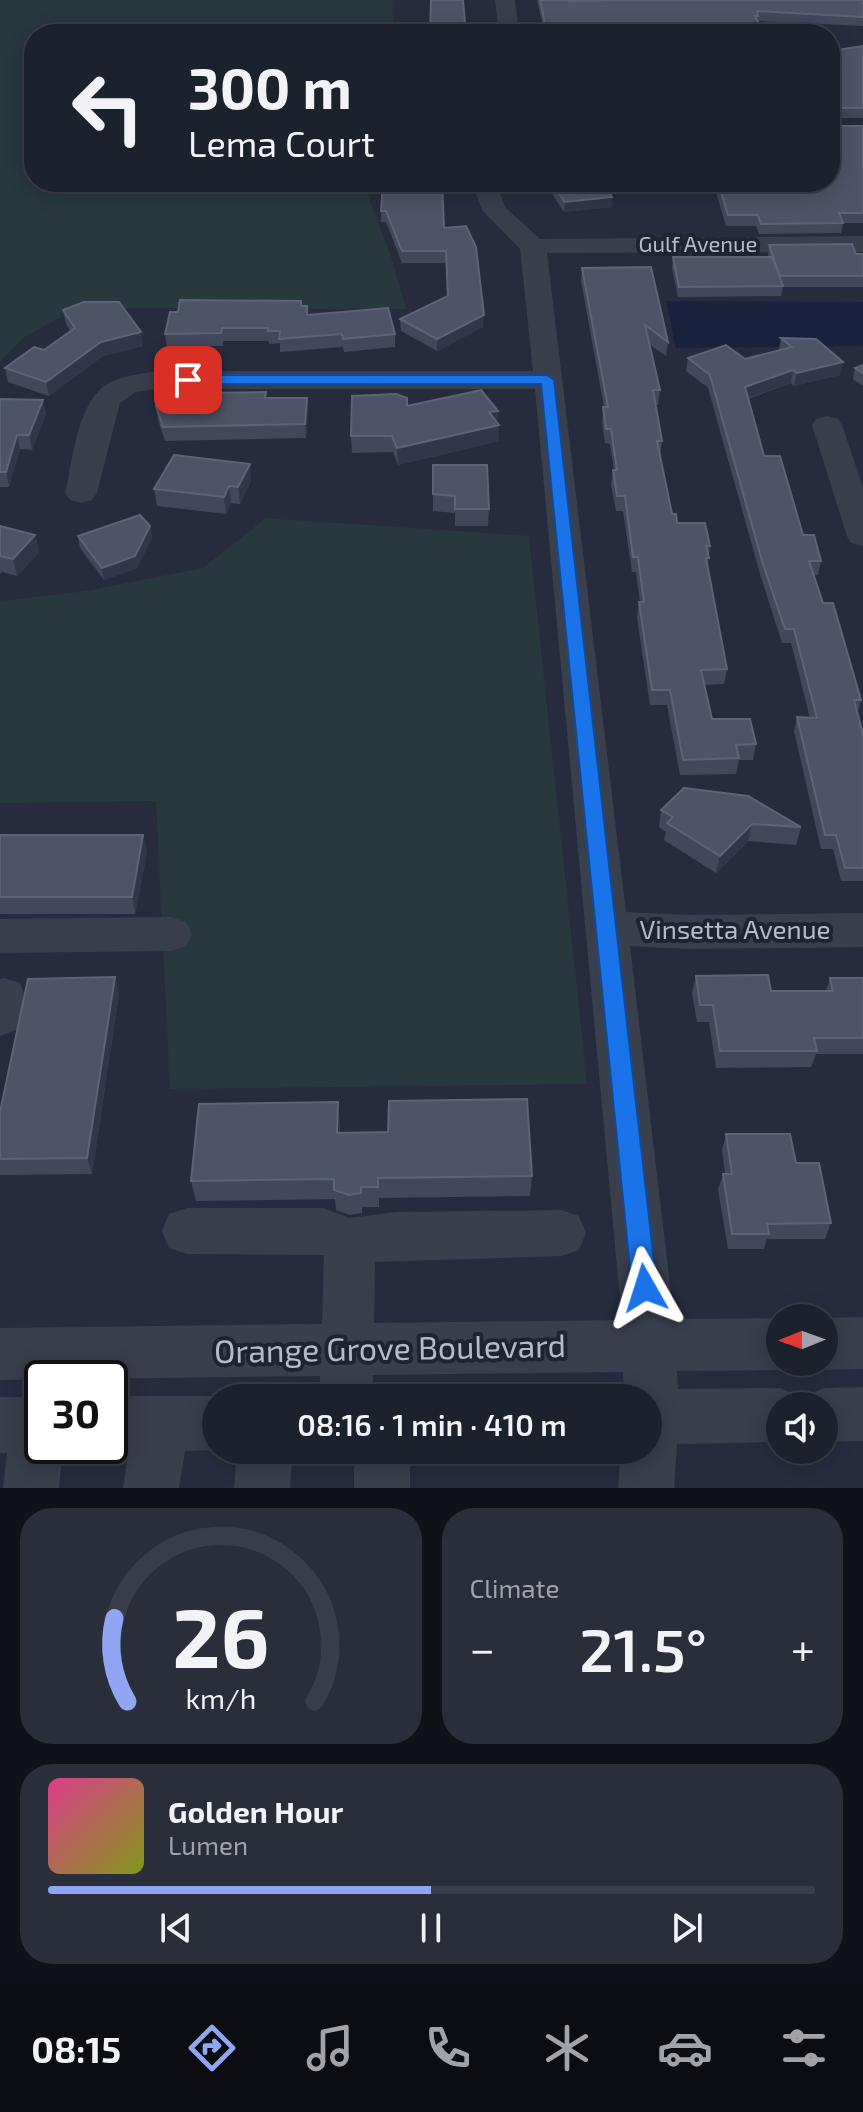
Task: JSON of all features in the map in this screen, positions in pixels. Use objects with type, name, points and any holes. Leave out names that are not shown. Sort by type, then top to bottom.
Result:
[{"type":"street","points":[[505,0],[508,24]]},
{"type":"street","points":[[486,192],[495,212],[532,247],[607,928],[650,1346],[650,1384]]},
{"type":"street","name":"Gulf Avenue","points":[[532,247],[571,244],[863,244]]},
{"type":"street","points":[[81,493],[103,405],[121,388],[137,382],[547,380]]},
{"type":"street","points":[[827,425],[863,536]]},
{"type":"street","name":"Vinsetta Avenue","points":[[607,928],[687,932],[863,930]]},
{"type":"street","points":[[0,936],[171,934]]},
{"type":"street","points":[[187,1231],[323,1231],[350,1242],[396,1236],[561,1233]]},
{"type":"street","points":[[346,1374],[350,1242]]},
{"type":"street","points":[[838,1344],[863,1343]]},
{"type":"street","name":"Orange Grove Boulevard","points":[[0,1354],[346,1374],[650,1346],[766,1344]]},
{"type":"street","points":[[838,1415],[863,1414]]},
{"type":"street","points":[[662,1417],[766,1415]]},
{"type":"street","points":[[151,1488],[135,1424],[202,1423]]},
{"type":"street","points":[[29,1464],[31,1488]]},
{"type":"street","points":[[262,1488],[264,1464]]},
{"type":"street","points":[[382,1464],[382,1488]]},
{"type":"street","points":[[646,1488],[647,1464]]},
{"type":"shaded area","points":[[0,0],[393,0],[393,24],[24,24],[24,192],[367,193],[391,256],[406,309],[132,308],[68,313],[23,338],[0,362]]},
{"type":"shaded area","points":[[266,518],[529,536],[587,1084],[170,1089],[156,801],[0,803],[0,601],[86,591],[203,568]]},
{"type":"water","points":[[840,185],[863,193],[643,193],[840,192]]},
{"type":"water","points":[[666,301],[863,302],[863,346],[676,348]]},
{"type":"building","points":[[431,0],[463,0],[465,24],[430,24]]},
{"type":"building","points":[[540,0],[863,0],[863,17],[757,11],[758,16],[755,16],[759,24],[545,24]]},
{"type":"building","points":[[863,46],[863,108],[840,108],[840,49]]},
{"type":"building","points":[[840,126],[863,126],[863,213],[839,213],[843,223],[761,224],[758,215],[728,215],[721,192],[840,192]]},
{"type":"building","points":[[382,192],[442,192],[444,228],[466,226],[476,247],[484,315],[437,339],[400,319],[448,296],[446,251],[402,251],[386,211],[381,211]]},
{"type":"building","points":[[558,192],[609,192],[612,197],[565,202]]},
{"type":"building","points":[[852,244],[856,254],[863,254],[863,276],[780,276],[769,245]]},
{"type":"building","points":[[673,257],[772,257],[783,286],[679,287]]},
{"type":"building","points":[[651,267],[668,342],[645,325],[660,390],[653,390],[662,441],[657,441],[672,514],[676,514],[677,523],[705,523],[710,546],[706,546],[709,558],[706,558],[727,669],[701,670],[712,719],[750,719],[756,744],[736,745],[739,758],[683,760],[670,690],[652,690],[639,602],[644,602],[638,557],[633,557],[625,496],[617,496],[611,429],[606,429],[603,407],[608,407],[582,268]]},
{"type":"building","points":[[180,300],[301,301],[301,306],[307,306],[307,315],[388,308],[395,334],[343,339],[342,334],[279,339],[280,331],[268,331],[268,328],[222,328],[221,333],[165,334],[170,312],[178,312]]},
{"type":"building","points":[[84,302],[119,302],[141,332],[101,342],[46,382],[5,368],[34,347],[44,350],[75,328],[63,310]]},
{"type":"building","points":[[781,338],[816,339],[843,362],[797,373],[793,370],[745,387],[764,456],[780,456],[803,535],[814,535],[821,561],[809,561],[823,603],[833,603],[861,700],[854,700],[863,734],[863,868],[845,868],[836,835],[825,835],[797,717],[817,718],[794,629],[785,629],[762,561],[710,375],[688,358],[726,345],[745,359],[792,347]]},
{"type":"building","points":[[481,390],[498,411],[489,412],[499,425],[397,448],[392,436],[351,436],[352,396],[396,394],[407,398],[407,406]]},
{"type":"building","points":[[266,392],[265,398],[307,398],[305,424],[163,427],[156,406],[172,403],[170,398],[202,393]]},
{"type":"building","points":[[0,399],[43,400],[29,435],[17,435],[6,472],[0,472]]},
{"type":"building","points":[[174,455],[250,464],[238,487],[229,486],[224,497],[154,489]]},
{"type":"building","points":[[433,465],[487,465],[489,509],[455,509],[455,496],[433,494]]},
{"type":"building","points":[[140,515],[150,526],[135,556],[102,568],[78,536]]},
{"type":"building","points":[[0,526],[35,535],[13,559],[0,556]]},
{"type":"building","points":[[684,788],[748,796],[801,827],[752,824],[720,856],[667,823],[673,817],[661,810]]},
{"type":"building","points":[[0,835],[143,835],[132,897],[0,897]]},
{"type":"building","points":[[768,975],[771,991],[833,991],[830,978],[863,978],[863,1038],[814,1038],[817,1051],[720,1051],[713,1005],[700,1005],[696,976]]},
{"type":"building","points":[[115,977],[87,1158],[0,1159],[0,1112],[28,979]]},
{"type":"building","points":[[527,1099],[532,1176],[378,1178],[378,1187],[361,1187],[361,1193],[349,1195],[334,1190],[334,1179],[191,1181],[199,1104],[338,1102],[337,1133],[388,1132],[389,1101]]},
{"type":"building","points":[[726,1134],[790,1134],[796,1163],[819,1163],[831,1223],[767,1224],[769,1234],[732,1234],[723,1174],[732,1174]]},
{"type":"route","points":[[188,380],[547,380],[645,1288]]}]
